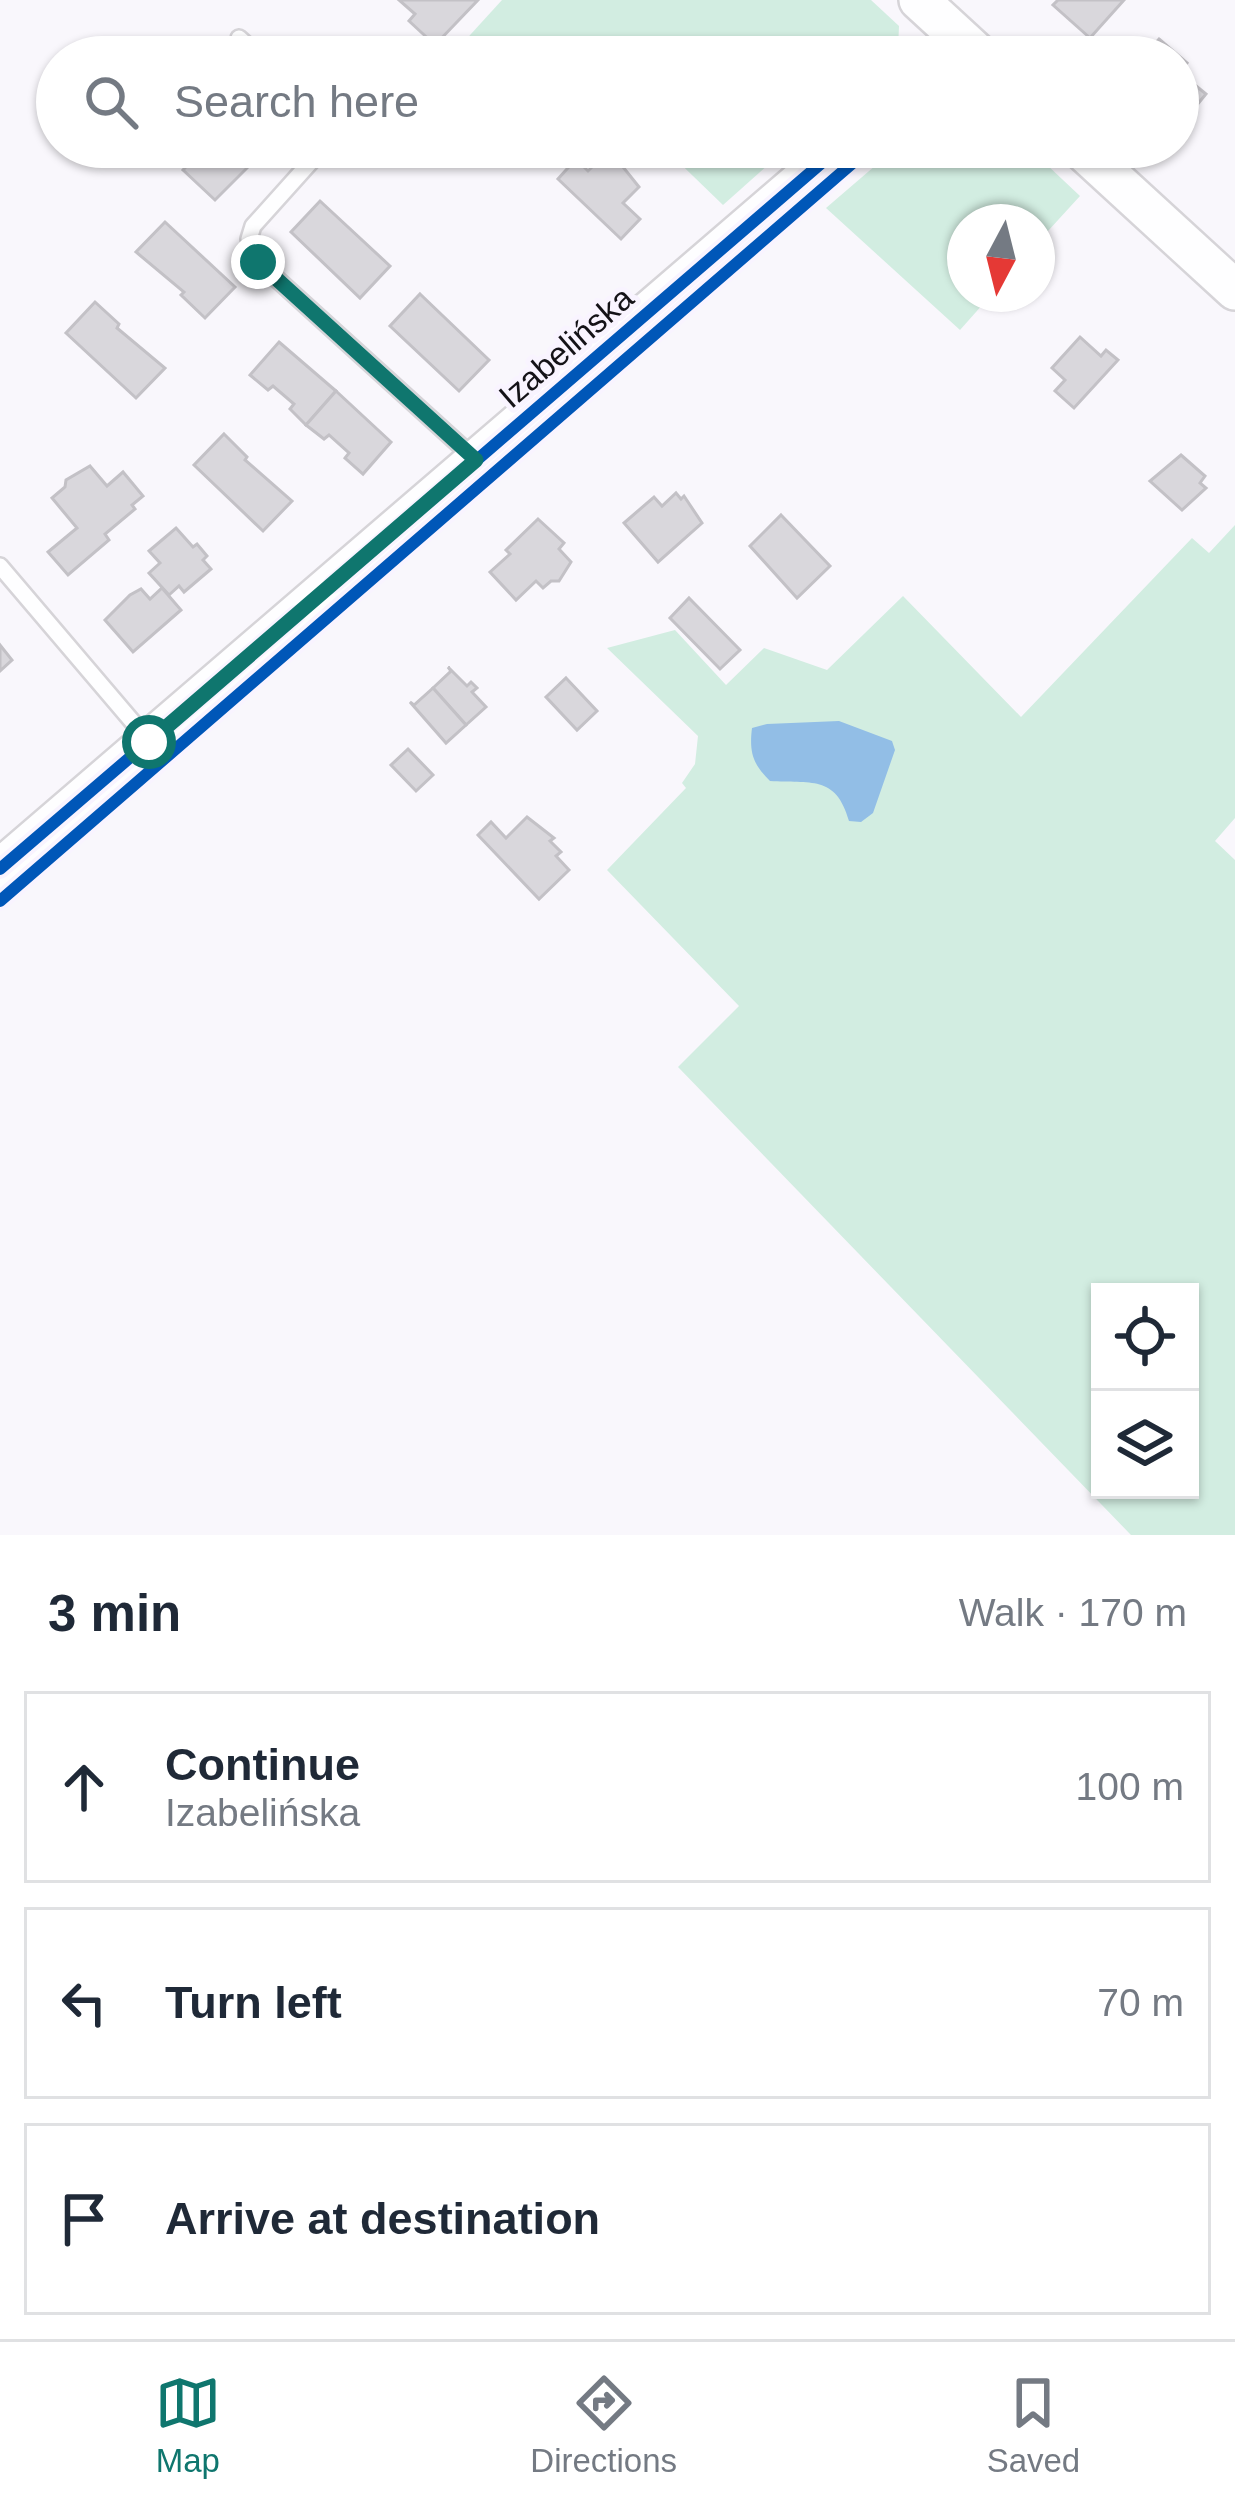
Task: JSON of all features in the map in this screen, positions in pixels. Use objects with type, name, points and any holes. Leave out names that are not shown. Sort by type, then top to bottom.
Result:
[{"type":"street","points":[[919,0],[949,36]]},
{"type":"street","name":"Izabelińska","points":[[0,869],[816,168]]},
{"type":"street","points":[[1102,168],[1235,290]]},
{"type":"lane","points":[[305,168],[254,226],[250,249],[258,262],[476,460]]},
{"type":"lane","points":[[0,566],[149,742]]},
{"type":"green space","points":[[502,0],[871,0],[899,26],[899,36],[469,36]]},
{"type":"green space","points":[[685,168],[764,168],[723,205]]},
{"type":"green space","points":[[873,168],[1050,168],[1080,196],[1055,223],[1055,204],[947,204],[947,312],[976,312],[960,330],[826,208]]},
{"type":"green space","points":[[1235,525],[1235,818],[1215,841],[1235,860],[1235,1535],[1131,1535],[1096,1499],[1199,1499],[1199,1283],[1091,1283],[1091,1494],[678,1067],[739,1006],[607,870],[686,788],[682,783],[695,764],[698,736],[607,648],[675,630],[726,685],[764,648],[827,670],[903,596],[1021,717],[1192,538],[1209,553]]},
{"type":"water","points":[[839,721],[892,741],[895,750],[873,813],[861,822],[849,821],[829,788],[770,781],[752,751],[752,728]]},
{"type":"building","points":[[399,0],[478,0],[444,36],[425,36],[409,21],[415,14]]},
{"type":"building","points":[[1058,0],[1124,0],[1092,36],[1053,5]]},
{"type":"building","points":[[185,168],[247,168],[215,200]]},
{"type":"building","points":[[568,168],[624,168],[639,187],[623,203],[640,219],[621,239],[558,179]]},
{"type":"building","points":[[320,201],[390,266],[360,298],[291,232]]},
{"type":"building","points":[[165,222],[235,287],[205,318],[181,295],[184,292],[136,252]]},
{"type":"building","points":[[420,294],[489,360],[459,391],[390,326]]},
{"type":"building","points":[[95,302],[119,324],[117,328],[165,368],[136,398],[66,333]]},
{"type":"building","points":[[1080,337],[1101,356],[1106,350],[1118,360],[1074,408],[1055,391],[1065,380],[1052,368]]},
{"type":"building","points":[[279,342],[336,391],[306,425],[290,409],[294,404],[250,375]]},
{"type":"building","points":[[336,391],[391,442],[363,474],[329,435],[324,439],[306,425]]},
{"type":"building","points":[[224,434],[245,460],[292,501],[263,531],[194,465]]},
{"type":"building","points":[[1181,455],[1205,476],[1200,483],[1206,488],[1182,510],[1150,481]]},
{"type":"building","points":[[90,466],[107,486],[123,472],[143,496],[105,534],[109,540],[68,575],[48,552],[77,528],[52,498],[66,480]]},
{"type":"building","points":[[676,493],[681,499],[684,496],[702,523],[658,562],[624,523],[654,497],[662,506]]},
{"type":"building","points":[[781,515],[830,566],[797,598],[750,546]]},
{"type":"building","points":[[538,519],[564,543],[559,549],[571,562],[559,581],[543,588],[536,581],[516,600],[490,572]]},
{"type":"building","points":[[176,528],[193,547],[197,544],[211,569],[184,592],[179,586],[169,595],[149,573],[160,563],[149,551]]},
{"type":"building","points":[[162,588],[181,610],[133,652],[105,620],[130,595],[141,589],[150,599]]},
{"type":"building","points":[[689,598],[740,650],[720,669],[670,618]]},
{"type":"building","points":[[0,645],[12,660],[0,671]]},
{"type":"building","points":[[448,667],[467,686],[471,682],[477,688],[472,692],[486,707],[466,725],[433,688],[451,671]]},
{"type":"building","points":[[566,678],[597,711],[577,730],[546,697]]},
{"type":"building","points":[[433,688],[466,725],[446,743],[410,702],[414,705]]},
{"type":"building","points":[[408,749],[433,775],[416,791],[391,765]]},
{"type":"building","points":[[527,817],[554,838],[550,841],[561,852],[556,856],[569,870],[539,899],[478,835],[491,822],[506,838]]},
{"type":"cycle path","points":[[333,584],[816,168]]},
{"type":"cycle path","points":[[0,901],[847,168]]},
{"type":"cycle path","points":[[0,869],[296,615]]},
{"type":"route","points":[[149,742],[476,460],[258,262]]}]
